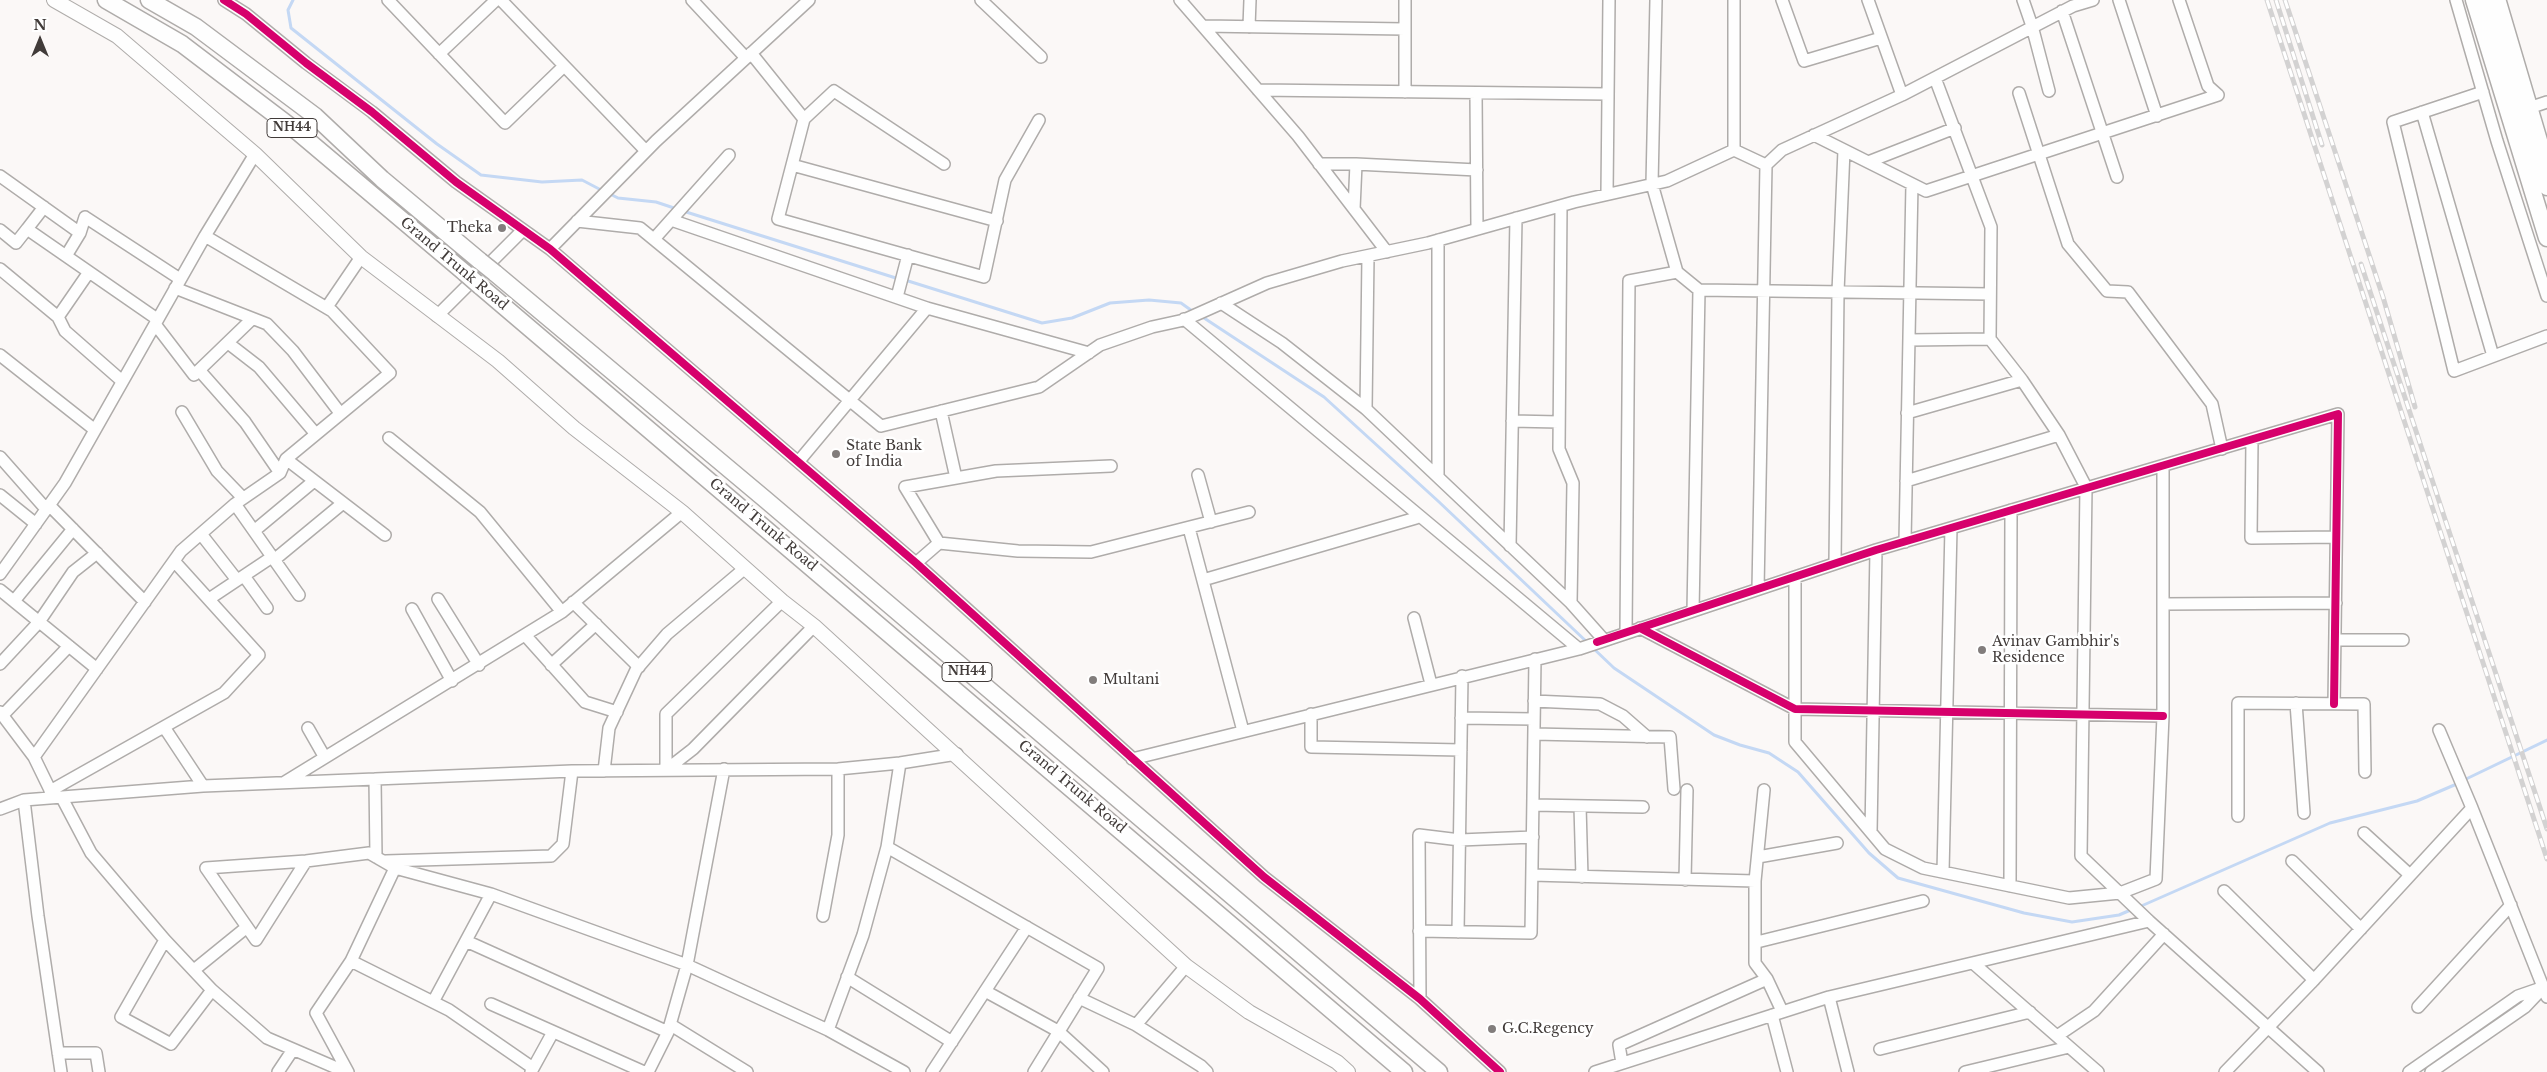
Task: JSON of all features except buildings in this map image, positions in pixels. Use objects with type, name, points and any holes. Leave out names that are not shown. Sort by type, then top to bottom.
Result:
[{"type":"highway","name":"Grand Trunk Road","points":[[106,0],[182,44],[299,133],[1404,1072]]},
{"type":"highway","name":"Grand Trunk Road","points":[[149,0],[196,27],[315,116],[382,179],[774,506],[1439,1072]]},
{"type":"highway","points":[[2474,0],[2547,238]]},
{"type":"highway","points":[[2489,0],[2547,187]]},
{"type":"main road","points":[[54,0],[117,36],[255,154],[361,257],[498,361],[574,428],[682,512],[744,569],[814,626],[957,754],[1186,966],[1249,1012],[1337,1062],[1348,1072]]},
{"type":"street","points":[[224,0],[246,14],[306,63],[372,112],[456,182],[550,250],[916,563],[1264,877],[1420,999],[1500,1072]]},
{"type":"street","points":[[388,0],[505,123],[564,66]]},
{"type":"street","points":[[439,54],[496,0]]},
{"type":"street","points":[[501,0],[646,152]]},
{"type":"street","points":[[692,0],[749,56],[804,119]]},
{"type":"street","points":[[550,250],[646,152],[809,0]]},
{"type":"street","points":[[981,0],[1040,57]]},
{"type":"street","points":[[1180,0],[1319,164],[1387,252]]},
{"type":"street","points":[[1249,27],[1250,0]]},
{"type":"street","points":[[1405,0],[1405,92]]},
{"type":"street","points":[[1607,194],[1609,0]]},
{"type":"street","points":[[1656,0],[1652,184],[1677,272],[1699,290],[1990,294]]},
{"type":"street","points":[[1734,0],[1734,150]]},
{"type":"street","points":[[1782,0],[1804,62],[1882,38]]},
{"type":"street","points":[[1868,0],[1902,95]]},
{"type":"street","points":[[2023,0],[2032,26],[2049,91]]},
{"type":"street","points":[[1758,589],[1766,164],[1782,150],[1902,95],[2062,11],[2093,0]]},
{"type":"street","points":[[2119,0],[2157,116]]},
{"type":"street","points":[[1814,135],[1926,191],[1974,177],[2218,95],[2208,86],[2179,0]]},
{"type":"street","points":[[2456,0],[2547,296]]},
{"type":"street","points":[[2501,0],[2547,159]]},
{"type":"street","points":[[2062,11],[2117,178]]},
{"type":"street","points":[[1203,26],[1405,29]]},
{"type":"street","points":[[1935,78],[1974,177],[1991,227],[1990,339],[2022,380],[2059,435],[2086,487],[2081,856],[2146,918],[2318,1072]]},
{"type":"street","points":[[944,164],[834,90],[804,119],[778,219],[984,277],[1006,180],[1040,120]]},
{"type":"street","points":[[1258,90],[1608,94]]},
{"type":"street","points":[[2483,92],[2393,122],[2454,370],[2547,336]]},
{"type":"street","points":[[1476,93],[1478,229]]},
{"type":"street","points":[[2019,93],[2068,244],[2107,291],[2128,292],[2212,404],[2222,449]]},
{"type":"street","points":[[2532,107],[2547,102]]},
{"type":"street","points":[[2422,112],[2493,356]]},
{"type":"street","points":[[1868,162],[1955,128]]},
{"type":"street","points":[[577,221],[640,228],[881,426],[1040,387],[1100,345],[1187,318],[1267,283],[1368,256],[1438,240],[1607,194],[1667,181],[1734,150],[1766,164]]},
{"type":"street","points":[[1835,563],[1838,292],[1844,150]]},
{"type":"street","points":[[0,574],[65,483],[205,236],[255,154]]},
{"type":"street","points":[[654,239],[729,155]]},
{"type":"street","points":[[1319,164],[1477,170]]},
{"type":"street","points":[[1354,209],[1356,164]]},
{"type":"street","points":[[792,165],[997,221]]},
{"type":"street","points":[[0,176],[80,233]]},
{"type":"street","points":[[1905,542],[1912,184]]},
{"type":"street","points":[[1560,206],[1559,450],[1573,483],[1571,603]]},
{"type":"street","points":[[0,230],[16,243],[44,207]]},
{"type":"street","points":[[66,256],[80,233],[85,217],[178,284],[266,324],[293,351],[340,413]]},
{"type":"street","points":[[673,218],[898,293],[927,308],[1089,353]]},
{"type":"street","points":[[1510,546],[1516,218]]},
{"type":"street","points":[[27,229],[156,322],[194,375],[252,319]]},
{"type":"street","points":[[437,316],[523,230]]},
{"type":"street","points":[[34,757],[181,552],[239,501],[280,473],[286,459],[390,373],[327,307],[205,236]]},
{"type":"street","points":[[1438,240],[1438,477]]},
{"type":"street","points":[[898,293],[908,255]]},
{"type":"street","points":[[1366,409],[1368,256]]},
{"type":"street","points":[[327,307],[361,257]]},
{"type":"street","points":[[0,269],[58,317],[65,331],[122,381]]},
{"type":"street","points":[[58,317],[89,272]]},
{"type":"street","points":[[1626,633],[1629,281],[1677,272]]},
{"type":"street","points":[[1693,611],[1699,290]]},
{"type":"street","points":[[1221,303],[1282,344],[1366,409],[1571,603],[1601,641]]},
{"type":"street","points":[[799,461],[927,308]]},
{"type":"street","points":[[1187,318],[1581,648]]},
{"type":"street","points":[[1909,340],[1990,339]]},
{"type":"street","points":[[228,343],[259,367],[314,434]]},
{"type":"street","points":[[0,354],[95,430]]},
{"type":"street","points":[[200,370],[245,422],[280,473]]},
{"type":"street","points":[[1907,413],[2022,380]]},
{"type":"street","points":[[941,411],[956,478]]},
{"type":"street","points":[[182,412],[217,471],[239,501],[254,531],[299,595]]},
{"type":"street","points":[[1132,759],[1581,648],[1876,550],[2338,414],[2334,704]]},
{"type":"street","points":[[1512,421],[1559,422]]},
{"type":"street","points":[[1906,481],[2059,435]]},
{"type":"street","points":[[389,438],[480,512],[562,612]]},
{"type":"street","points":[[2252,440],[2250,538],[2336,537]]},
{"type":"street","points":[[0,457],[145,602]]},
{"type":"street","points":[[286,459],[384,535]]},
{"type":"street","points":[[939,543],[905,487],[996,470],[1111,466]]},
{"type":"street","points":[[1795,577],[1795,742],[1885,849],[1924,868],[2069,898],[2124,896],[2156,879],[2163,716],[2163,466]]},
{"type":"street","points":[[1198,475],[1211,522]]},
{"type":"street","points":[[254,531],[314,481]]},
{"type":"street","points":[[0,495],[36,524]]},
{"type":"street","points":[[209,599],[273,559],[344,503]]},
{"type":"street","points":[[2010,886],[2011,510]]},
{"type":"street","points":[[284,783],[324,756],[479,665],[562,612],[682,512]]},
{"type":"street","points":[[916,563],[939,543],[1018,550],[1091,552],[1249,512]]},
{"type":"street","points":[[1203,580],[1416,518]]},
{"type":"street","points":[[1189,528],[1242,732]]},
{"type":"street","points":[[1943,872],[1951,528]]},
{"type":"street","points":[[14,601],[74,529]]},
{"type":"street","points":[[201,534],[267,608]]},
{"type":"street","points":[[1871,832],[1876,550]]},
{"type":"street","points":[[0,664],[38,622],[73,572],[97,553]]},
{"type":"street","points":[[55,796],[224,693],[259,655],[174,561]]},
{"type":"street","points":[[604,771],[609,728],[639,667],[667,634],[744,569]]},
{"type":"street","points":[[0,590],[97,669]]},
{"type":"street","points":[[438,599],[479,665]]},
{"type":"street","points":[[666,770],[666,714],[782,601]]},
{"type":"street","points":[[574,602],[639,667]]},
{"type":"street","points":[[2163,604],[2336,603]]},
{"type":"street","points":[[412,609],[452,681]]},
{"type":"street","points":[[1414,618],[1431,684]]},
{"type":"street","points":[[551,665],[596,624]]},
{"type":"street","points":[[666,770],[694,749],[814,626]]},
{"type":"street","points":[[1640,628],[1795,709],[2083,716],[2163,716]]},
{"type":"street","points":[[525,636],[585,702],[617,712]]},
{"type":"street","points":[[2335,640],[2403,640]]},
{"type":"street","points":[[69,646],[1,714],[34,757],[55,796],[91,853],[165,940],[212,990],[266,1038],[347,1072]]},
{"type":"street","points":[[1419,931],[1531,933],[1535,659]]},
{"type":"street","points":[[1458,932],[1462,676]]},
{"type":"street","points":[[1534,701],[1600,704],[1624,716],[1647,736]]},
{"type":"street","points":[[2238,816],[2238,703],[2364,704],[2365,772]]},
{"type":"street","points":[[2296,703],[2304,813]]},
{"type":"street","points":[[1311,714],[1311,747],[1461,750]]},
{"type":"street","points":[[1461,718],[1534,719]]},
{"type":"street","points":[[164,728],[203,786]]},
{"type":"street","points":[[308,728],[324,756]]},
{"type":"street","points":[[2438,730],[2546,990]]},
{"type":"street","points":[[1534,734],[1670,737],[1674,789]]},
{"type":"street","points":[[0,809],[24,800],[55,796],[203,786],[572,771],[838,769],[900,763],[957,754]]},
{"type":"street","points":[[828,1030],[863,934],[886,847],[900,763]]},
{"type":"street","points":[[648,1072],[670,1029],[687,965],[724,769]]},
{"type":"street","points":[[823,916],[838,836],[838,769]]},
{"type":"street","points":[[380,859],[551,856],[563,844],[572,771]]},
{"type":"street","points":[[375,779],[380,859]]},
{"type":"street","points":[[1685,880],[1687,790]]},
{"type":"street","points":[[1764,790],[1755,881],[1757,942],[1755,963],[1767,979],[1777,1013],[1786,1072]]},
{"type":"street","points":[[24,800],[61,1072]]},
{"type":"street","points":[[1533,805],[1643,807]]},
{"type":"street","points":[[1580,806],[1582,877]]},
{"type":"street","points":[[2225,1072],[2314,980],[2472,808]]},
{"type":"street","points":[[2364,833],[2410,875]]},
{"type":"street","points":[[1420,999],[1419,834],[1460,840],[1533,837]]},
{"type":"street","points":[[1758,857],[1837,843]]},
{"type":"street","points":[[886,847],[1098,968],[1034,1072]]},
{"type":"street","points":[[306,861],[256,940],[206,868],[306,861],[369,853],[395,868],[491,894],[687,965],[828,1030],[904,1072]]},
{"type":"street","points":[[2292,861],[2361,928]]},
{"type":"street","points":[[347,1072],[316,1013],[351,961],[395,868]]},
{"type":"street","points":[[1532,875],[1755,881]]},
{"type":"street","points":[[2224,891],[2314,980]]},
{"type":"street","points":[[434,1002],[491,894]]},
{"type":"street","points":[[1757,942],[1923,901]]},
{"type":"street","points":[[2418,1007],[2511,905]]},
{"type":"street","points":[[1595,1072],[1829,997],[1973,963],[2146,918]]},
{"type":"street","points":[[194,970],[247,927]]},
{"type":"street","points":[[932,1072],[1027,928]]},
{"type":"street","points":[[2057,1036],[2094,1011],[2164,934]]},
{"type":"street","points":[[165,940],[120,1018],[171,1044],[212,990]]},
{"type":"street","points":[[466,941],[670,1029],[747,1072]]},
{"type":"street","points":[[351,961],[449,1010],[532,1070],[554,1032]]},
{"type":"street","points":[[1973,963],[2098,1072]]},
{"type":"street","points":[[1136,1025],[1186,966]]},
{"type":"street","points":[[847,977],[952,1042]]},
{"type":"street","points":[[1622,1063],[1619,1045],[1767,979]]},
{"type":"street","points":[[2409,1072],[2518,996],[2546,990]]},
{"type":"street","points":[[2431,1072],[2525,1007],[2546,990]]},
{"type":"street","points":[[986,991],[1058,1031],[1103,1072]]},
{"type":"street","points":[[1829,997],[1848,1072]]},
{"type":"street","points":[[1079,998],[1136,1025],[1201,1070]]},
{"type":"street","points":[[491,1004],[644,1072]]},
{"type":"street","points":[[1880,1049],[2030,1012]]},
{"type":"street","points":[[1965,1072],[2069,1047]]},
{"type":"street","points":[[278,1072],[292,1050]]},
{"type":"street","points":[[58,1053],[96,1053],[99,1072]]},
{"type":"waterway","points":[[293,0],[288,10],[291,28],[437,144],[481,175],[542,182],[582,180],[603,191]]},
{"type":"waterway","points":[[608,193],[618,198],[656,202],[677,209]]},
{"type":"waterway","points":[[683,211],[899,279]]},
{"type":"waterway","points":[[905,280],[1042,323],[1072,318],[1110,303],[1149,300],[1181,303],[1195,313]]},
{"type":"waterway","points":[[1201,316],[1324,397],[1438,501],[1588,643]]},
{"type":"waterway","points":[[1593,648],[1614,668],[1714,735],[1769,753],[1798,772],[1869,853],[1898,878],[2024,913],[2072,922],[2119,915],[2133,909]]},
{"type":"waterway","points":[[2464,780],[2547,740]]},
{"type":"waterway","points":[[2139,907],[2330,823],[2417,801],[2459,783]]},
{"type":"railway","points":[[2267,0],[2547,859]]},
{"type":"railway","points":[[2276,0],[2322,145]]},
{"type":"railway","points":[[2285,0],[2383,297],[2415,407]]},
{"type":"railway","points":[[2361,264],[2547,829]]},
{"type":"cycle path","points":[[224,0],[246,14],[306,63],[372,112],[456,182],[550,249],[916,563],[1264,877],[1420,999],[1500,1072]]},
{"type":"cycle path","points":[[1597,642],[1876,550],[2338,414],[2334,704]]},
{"type":"cycle path","points":[[1640,628],[1795,709],[2163,716]]},
{"type":"place","name":"Theka","points":[[502,228]]},
{"type":"place","name":"State Bank of India","points":[[836,454]]},
{"type":"place","name":"Avinav Gambhir's Residence","points":[[1982,650]]},
{"type":"place","name":"Multani","points":[[1093,680]]},
{"type":"place","name":"G.C.Regency","points":[[1492,1029]]}]
